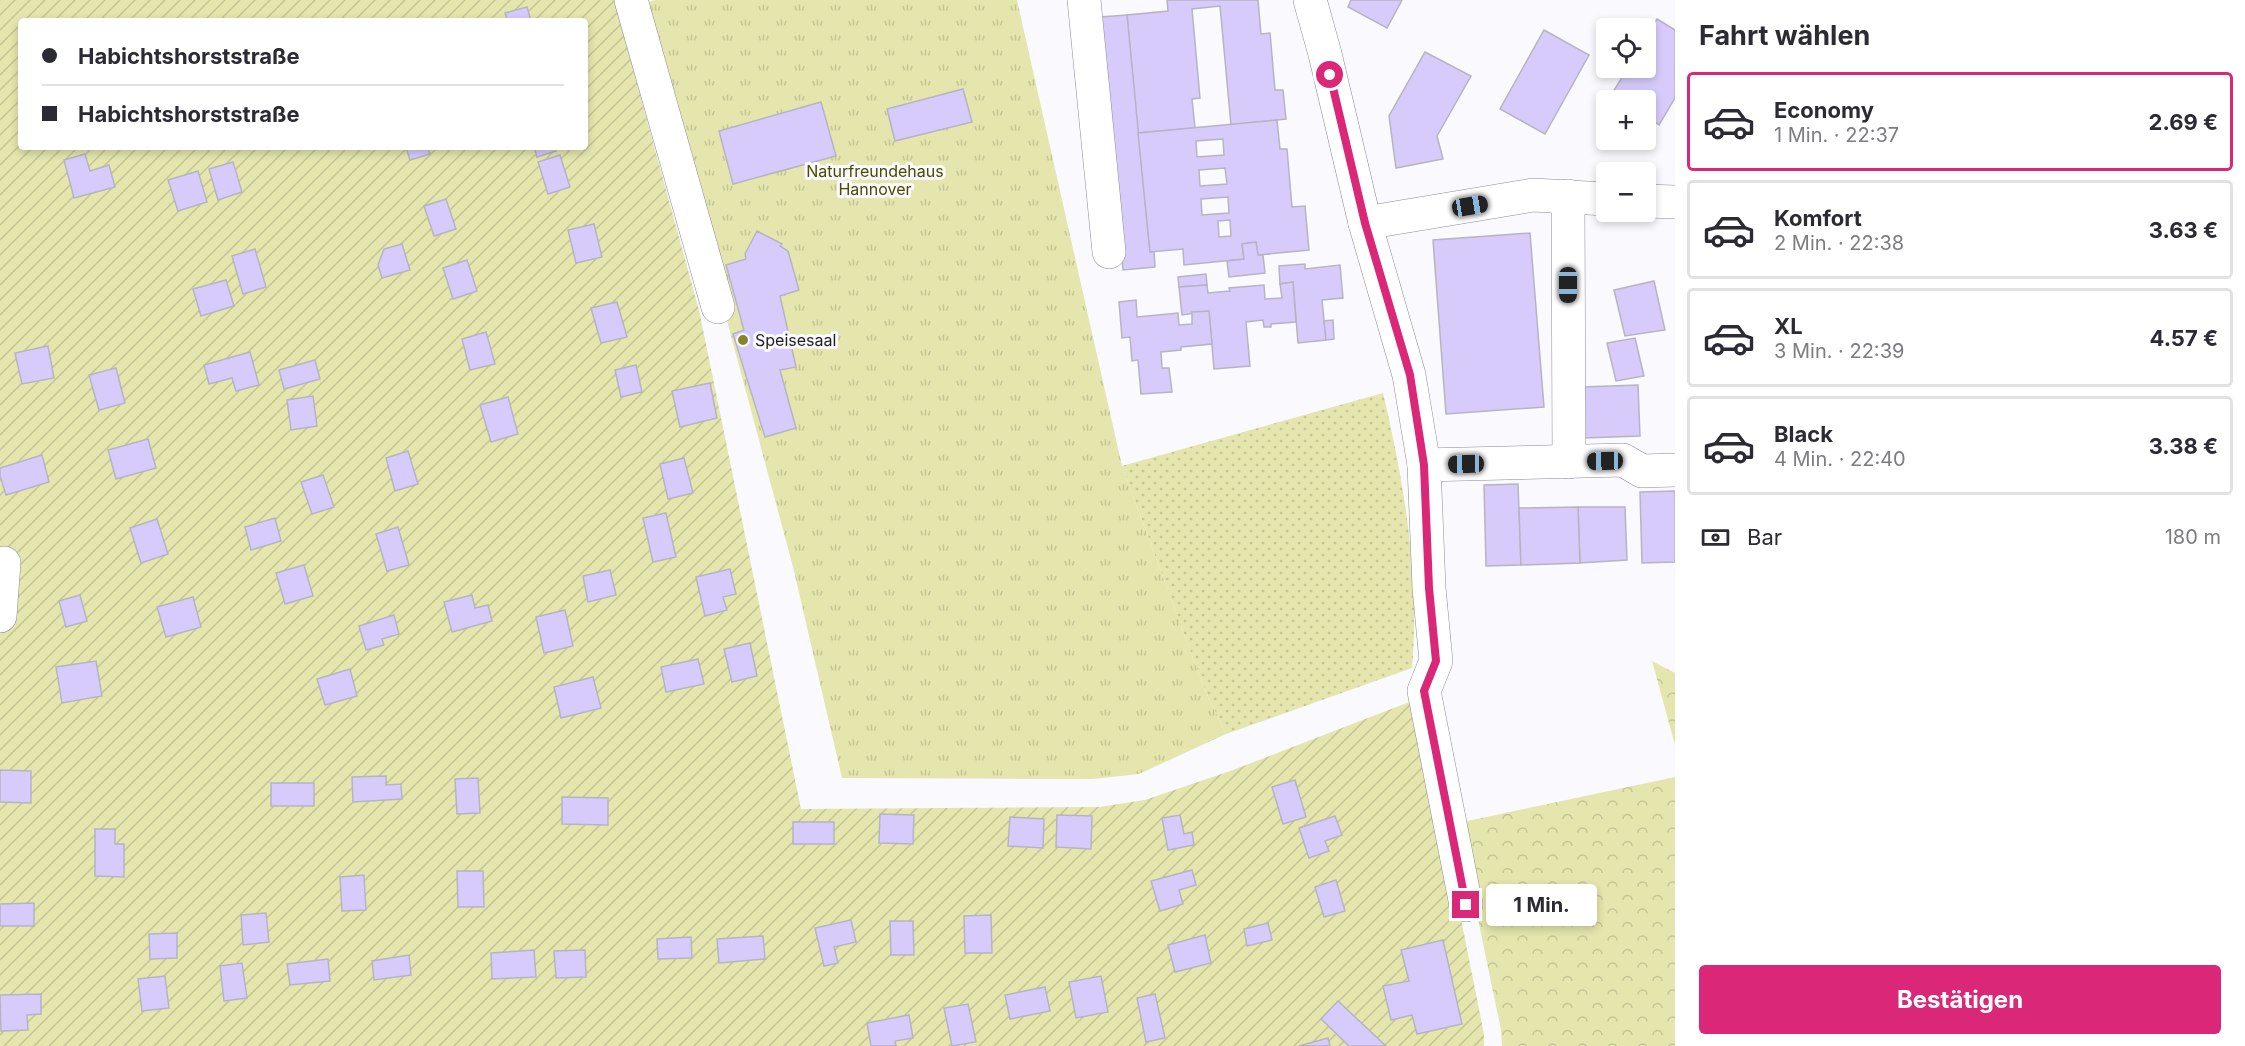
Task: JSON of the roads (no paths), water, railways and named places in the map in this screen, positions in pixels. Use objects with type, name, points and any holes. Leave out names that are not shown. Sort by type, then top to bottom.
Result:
[{"type":"street","points":[[631,0],[718,307]]},
{"type":"street","points":[[1084,0],[1109,252]]},
{"type":"street","points":[[1310,0],[1365,223],[1410,375],[1424,465],[1429,588],[1436,661],[1424,691],[1466,905]]},
{"type":"street","points":[[1365,223],[1533,195],[1596,198]]},
{"type":"street","points":[[1568,196],[1569,462]]},
{"type":"street","points":[[1656,201],[1675,202]]},
{"type":"street","points":[[1424,465],[1623,460],[1642,471],[1675,470]]},
{"type":"street","points":[[0,616],[4,563]]},
{"type":"place","name":"Speisesaal","points":[[743,340]]},
{"type":"park label","name":"Naturfreundehaus Hannover","points":[[875,180]]}]
